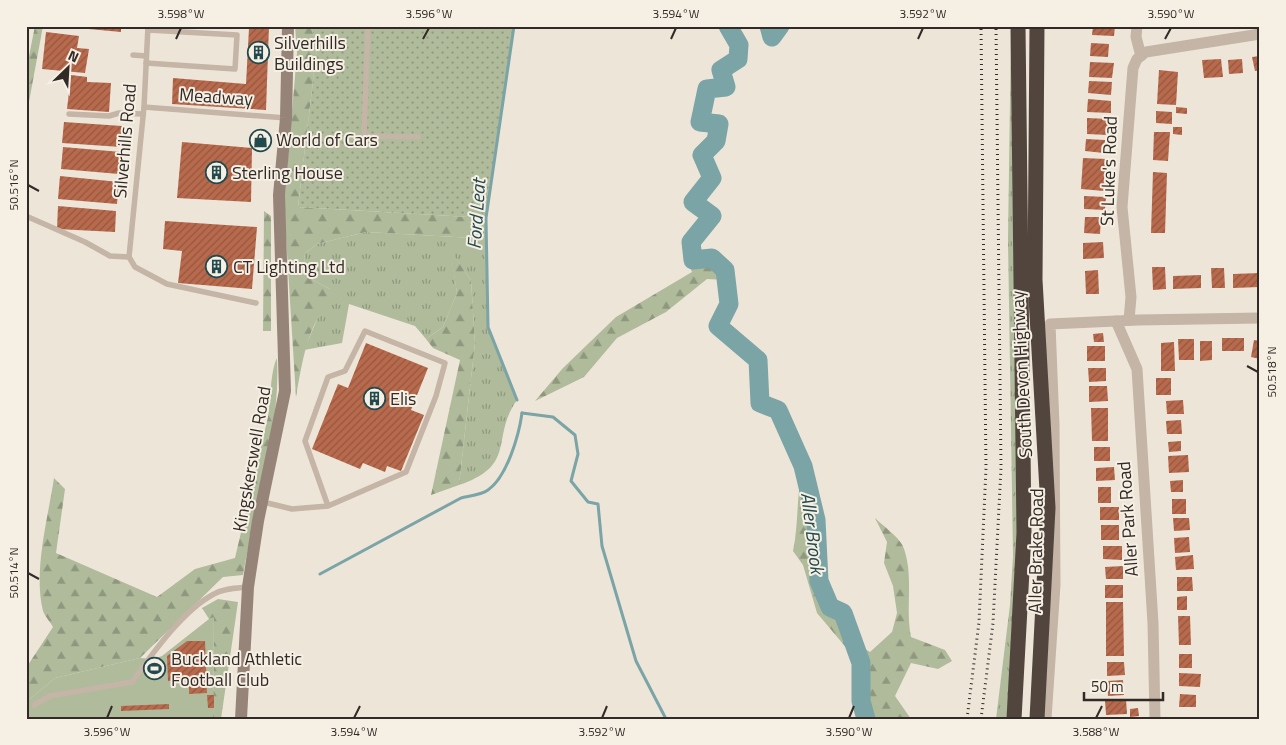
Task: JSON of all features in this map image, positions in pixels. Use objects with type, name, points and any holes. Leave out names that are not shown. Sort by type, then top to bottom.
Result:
[{"type":"highway","name":"South Devon Highway","points":[[1014,719],[1024,533],[1018,26]]},
{"type":"highway","name":"South Devon Highway","points":[[1037,26],[1035,280],[1048,508],[1037,719]]},
{"type":"street","name":"Kingskerswell Road","points":[[240,719],[248,587],[285,391],[279,195],[286,118],[288,26]]},
{"type":"street","points":[[1137,26],[1136,37],[1141,56],[1146,52],[1160,49],[1260,34]]},
{"type":"street","name":"St Luke's Road","points":[[1130,320],[1131,297],[1123,198],[1133,68],[1141,56]]},
{"type":"street","name":"Aller Brake Road","points":[[1046,719],[1055,585],[1054,425],[1050,324],[1130,320],[1260,318]]},
{"type":"street","name":"Aller Park Road","points":[[1116,321],[1137,368],[1153,623],[1155,719]]},
{"type":"lane","points":[[368,26],[364,136],[418,137]]},
{"type":"lane","points":[[146,63],[235,69],[238,36],[148,28]]},
{"type":"lane","name":"Silverhills Road","points":[[129,257],[144,107],[148,28]]},
{"type":"lane","points":[[133,55],[146,56]]},
{"type":"lane","name":"Meadway","points":[[144,107],[286,118]]},
{"type":"lane","points":[[69,114],[109,116],[119,113],[143,114]]},
{"type":"lane","points":[[26,216],[85,242],[110,256],[129,257],[135,267],[167,284],[256,303]]},
{"type":"lane","points":[[263,502],[292,508],[328,506],[406,472],[436,396],[445,363],[365,331],[344,371],[328,377],[305,441],[328,506]]},
{"type":"lane","points":[[34,705],[50,696],[132,682],[157,646],[190,612],[214,594],[228,589],[248,587]]},
{"type":"green space","points":[[35,26],[43,26],[26,118],[26,71]]},
{"type":"green space","points":[[295,26],[311,26],[317,47],[298,207],[486,218],[473,238],[366,232],[317,244],[305,253],[303,272],[330,289],[332,299],[311,332],[303,358],[296,397],[284,205],[297,53]]},
{"type":"green space","points":[[311,26],[514,26],[486,218],[298,207],[317,47]]},
{"type":"green space","points":[[1011,26],[1025,514],[1014,719],[996,719],[1010,605],[1013,556],[1008,240]]},
{"type":"green space","points":[[264,211],[271,216],[271,331],[263,331]]},
{"type":"green space","points":[[486,218],[488,327],[517,400],[509,414],[496,459],[489,469],[459,485],[475,343],[471,280],[451,252],[457,293],[443,327],[426,339],[415,326],[349,304],[342,343],[304,350],[330,289],[303,272],[305,253],[317,244],[366,232],[473,238]]},
{"type":"green space","points":[[691,242],[703,251],[719,255],[729,267],[726,280],[707,279],[666,312],[617,338],[584,377],[535,401],[563,368],[616,317],[692,272],[685,256]]},
{"type":"green space","points":[[450,250],[471,280],[475,343],[459,485],[431,495],[460,360],[433,348],[426,339],[443,327],[457,293]]},
{"type":"green space","points":[[277,358],[275,412],[271,439],[243,575],[223,577],[140,658],[55,678],[26,702],[26,668],[53,627],[43,611],[40,579],[42,544],[54,478],[65,489],[56,553],[157,597],[195,569],[235,558],[268,417],[272,378]]},
{"type":"green space","points":[[803,466],[816,520],[819,581],[830,607],[842,616],[857,644],[870,652],[892,632],[897,613],[893,586],[884,563],[887,542],[875,518],[896,536],[904,549],[909,582],[909,626],[911,637],[945,650],[952,661],[938,669],[911,663],[895,696],[911,719],[860,719],[854,657],[817,613],[803,565],[793,551],[799,487]]},
{"type":"green space","points":[[218,599],[238,602],[221,719],[213,719],[214,618],[209,619],[202,608]]},
{"type":"green space","name":"Buckland Athletic Football Club","points":[[214,617],[213,719],[26,719],[26,702],[55,678],[140,658],[153,659],[162,656]]},
{"type":"building","points":[[78,26],[121,26],[121,32],[78,28]]},
{"type":"building","name":"Silverhills Buildings","points":[[241,26],[269,26],[266,110],[172,104],[173,78],[246,84],[249,28]]},
{"type":"building","points":[[1093,26],[1115,26],[1114,36],[1092,35]]},
{"type":"building","points":[[46,32],[79,36],[77,48],[89,49],[85,73],[42,69]]},
{"type":"building","points":[[1091,43],[1109,44],[1108,57],[1090,56]]},
{"type":"building","points":[[1260,56],[1260,70],[1255,71],[1252,57]]},
{"type":"building","points":[[1221,59],[1223,77],[1204,78],[1202,60]]},
{"type":"building","points":[[1242,59],[1243,73],[1229,74],[1228,60]]},
{"type":"building","points":[[1090,62],[1114,63],[1112,78],[1089,77]]},
{"type":"building","points":[[1159,70],[1178,72],[1176,105],[1157,104]]},
{"type":"building","points":[[71,75],[87,77],[87,82],[111,83],[109,112],[67,109]]},
{"type":"building","points":[[1089,81],[1112,82],[1111,95],[1088,93]]},
{"type":"building","points":[[1088,99],[1111,101],[1111,113],[1087,112]]},
{"type":"building","points":[[1176,107],[1187,108],[1187,114],[1176,113]]},
{"type":"building","points":[[1156,111],[1172,112],[1172,124],[1156,123]]},
{"type":"building","points":[[1087,118],[1109,119],[1108,135],[1087,134]]},
{"type":"building","points":[[64,122],[122,126],[121,147],[62,143]]},
{"type":"building","points":[[1173,127],[1182,127],[1182,135],[1173,134]]},
{"type":"building","points":[[1154,132],[1170,132],[1168,161],[1153,160]]},
{"type":"building","points":[[1086,139],[1105,140],[1104,153],[1085,151]]},
{"type":"building","name":"Sterling House","points":[[182,142],[252,148],[251,202],[177,198]]},
{"type":"building","points":[[63,147],[121,152],[119,174],[61,169]]},
{"type":"building","points":[[1083,158],[1106,159],[1104,191],[1081,189]]},
{"type":"building","points":[[1153,172],[1167,173],[1165,233],[1151,233]]},
{"type":"building","points":[[60,176],[119,182],[117,204],[58,199]]},
{"type":"building","points":[[1084,196],[1106,197],[1105,210],[1084,209]]},
{"type":"building","points":[[58,206],[116,211],[115,232],[57,229]]},
{"type":"building","points":[[1085,217],[1101,217],[1100,234],[1084,233]]},
{"type":"building","name":"CT Lighting Ltd","points":[[165,221],[257,227],[252,289],[178,283],[182,251],[163,249]]},
{"type":"building","points":[[1103,242],[1104,258],[1083,259],[1083,243]]},
{"type":"building","points":[[1152,267],[1165,267],[1166,289],[1153,290]]},
{"type":"building","points":[[1211,268],[1224,268],[1225,288],[1212,288]]},
{"type":"building","points":[[1098,270],[1099,294],[1086,294],[1085,271]]},
{"type":"building","points":[[1260,273],[1260,287],[1233,288],[1233,274]]},
{"type":"building","points":[[1201,275],[1201,288],[1173,289],[1173,276]]},
{"type":"building","points":[[1103,333],[1104,342],[1094,342],[1093,334]]},
{"type":"building","points":[[1222,338],[1244,338],[1244,351],[1222,351]]},
{"type":"building","points":[[1178,339],[1194,339],[1194,360],[1179,360]]},
{"type":"building","points":[[1254,340],[1260,341],[1260,359],[1251,357]]},
{"type":"building","points":[[1200,341],[1212,341],[1212,360],[1200,361]]},
{"type":"building","points":[[1174,342],[1175,371],[1161,371],[1161,343]]},
{"type":"building","name":"Elis","points":[[366,343],[428,368],[411,410],[424,415],[401,471],[387,466],[385,472],[363,463],[360,469],[312,449],[338,384],[348,388]]},
{"type":"building","points":[[1087,346],[1105,346],[1105,361],[1087,361]]},
{"type":"building","points":[[1088,368],[1106,368],[1106,381],[1089,382]]},
{"type":"building","points":[[1156,378],[1171,378],[1171,395],[1156,395]]},
{"type":"building","points":[[1089,386],[1107,386],[1108,401],[1089,402]]},
{"type":"building","points":[[1183,400],[1184,414],[1167,414],[1166,401]]},
{"type":"building","points":[[1091,408],[1108,408],[1108,441],[1092,441]]},
{"type":"building","points":[[1181,420],[1182,434],[1167,434],[1166,421]]},
{"type":"building","points":[[1181,441],[1181,451],[1169,452],[1168,442]]},
{"type":"building","points":[[1094,447],[1110,447],[1110,461],[1094,461]]},
{"type":"building","points":[[1188,455],[1189,472],[1169,473],[1168,456]]},
{"type":"building","points":[[1114,467],[1115,480],[1096,481],[1096,468]]},
{"type":"building","points":[[1183,480],[1183,492],[1171,492],[1170,481]]},
{"type":"building","points":[[1098,487],[1111,487],[1111,503],[1098,503]]},
{"type":"building","points":[[1172,499],[1186,499],[1186,514],[1172,514]]},
{"type":"building","points":[[1100,507],[1119,507],[1119,520],[1100,520]]},
{"type":"building","points":[[1173,518],[1189,518],[1190,530],[1174,531]]},
{"type":"building","points":[[1101,525],[1119,525],[1119,540],[1101,540]]},
{"type":"building","points":[[1189,537],[1190,552],[1175,553],[1174,538]]},
{"type":"building","points":[[1103,546],[1122,546],[1122,560],[1103,559]]},
{"type":"building","points":[[1193,555],[1194,569],[1176,570],[1175,557]]},
{"type":"building","points":[[1123,566],[1123,579],[1106,579],[1105,567]]},
{"type":"building","points":[[1177,577],[1192,577],[1193,591],[1177,591]]},
{"type":"building","points":[[1105,585],[1123,585],[1123,598],[1105,598]]},
{"type":"building","points":[[1187,596],[1187,610],[1177,610],[1177,597]]},
{"type":"building","points":[[1106,602],[1123,602],[1124,656],[1106,656]]},
{"type":"building","points":[[1178,616],[1190,616],[1191,645],[1179,645]]},
{"type":"building","points":[[187,641],[205,641],[207,693],[189,694],[189,680],[168,681],[167,656]]},
{"type":"building","points":[[1179,654],[1192,654],[1192,668],[1179,668]]},
{"type":"building","points":[[1107,662],[1124,662],[1125,675],[1107,676]]},
{"type":"building","points":[[1179,673],[1201,674],[1200,687],[1179,686]]},
{"type":"building","points":[[1123,680],[1124,695],[1108,696],[1107,681]]},
{"type":"building","points":[[1180,694],[1196,695],[1196,707],[1179,707]]},
{"type":"building","points":[[207,695],[214,695],[214,708],[208,708]]},
{"type":"building","points":[[1126,699],[1127,714],[1106,715],[1105,700]]},
{"type":"building","points":[[169,704],[169,709],[121,711],[121,706]]},
{"type":"building","points":[[1138,708],[1139,716],[1130,717],[1130,709]]},
{"type":"waterway","name":"Ford Leat","points":[[514,26],[486,218],[488,327],[517,400]]},
{"type":"waterway","name":"Aller Brook","points":[[728,26],[739,45],[738,59],[721,70],[726,87],[707,89],[700,122],[719,124],[716,141],[702,155],[712,178],[693,202],[712,216],[691,242],[693,260],[712,258],[725,270],[729,304],[718,326],[758,360],[760,403],[778,410],[803,466],[816,520],[819,581],[830,607],[843,613],[861,663],[861,701],[866,719]]},
{"type":"waterway","name":"Aller Brook","points":[[769,26],[772,37],[780,26]]},
{"type":"waterway","points":[[522,413],[553,417],[575,435],[578,454],[571,481],[588,502],[598,504],[602,546],[636,661],[666,719]]},
{"type":"waterway","name":"Ford Leat","points":[[320,574],[461,498],[488,490],[501,476],[511,455],[522,413]]},
{"type":"railway","points":[[967,719],[979,622],[986,468],[981,26]]},
{"type":"railway","points":[[981,719],[993,623],[1001,468],[996,26]]},
{"type":"place","name":"Silverhills Buildings","points":[[258,53]]},
{"type":"place","name":"World of Cars","points":[[260,140]]},
{"type":"place","name":"Sterling House","points":[[216,173]]},
{"type":"place","name":"CT Lighting Ltd","points":[[217,267]]},
{"type":"place","name":"Elis","points":[[374,399]]},
{"type":"place","name":"Buckland Athletic Football Club","points":[[155,669]]}]
